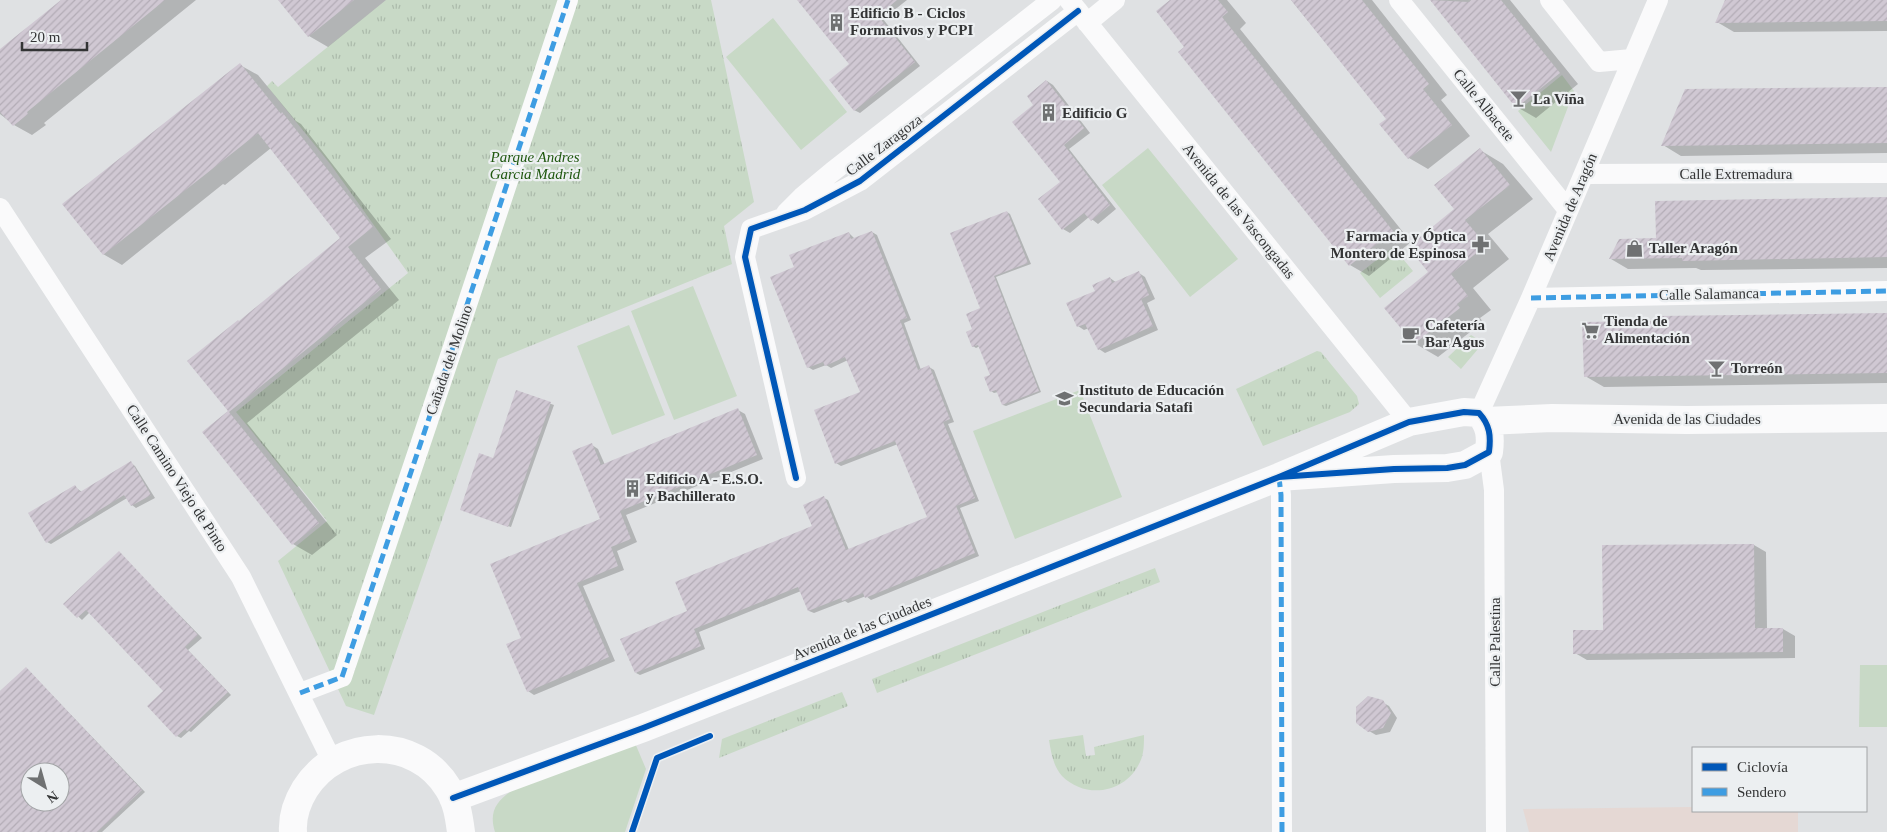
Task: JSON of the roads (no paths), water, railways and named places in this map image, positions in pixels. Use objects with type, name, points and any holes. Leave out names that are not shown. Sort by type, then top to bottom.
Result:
[{"type":"street","name":"Cañada del Molino","points":[[300,693],[342,677],[568,0]]},
{"type":"street","name":"Calle Zaragoza","points":[[783,217],[802,197],[832,172],[1052,0]]},
{"type":"street","name":"Calle Zaragoza","points":[[796,478],[745,257],[751,229],[805,210],[860,181],[1078,12],[1115,0]]},
{"type":"street","name":"Calle Albacete","points":[[1399,0],[1568,210]]},
{"type":"street","points":[[1550,0],[1600,62],[1632,59]]},
{"type":"street","name":"Avenida de Aragón","points":[[1482,417],[1658,0]]},
{"type":"street","name":"Avenida de las Vascongadas","points":[[1078,12],[1400,426]]},
{"type":"street","name":"Calle Extremadura","points":[[1585,174],[1887,174]]},
{"type":"street","name":"Calle Camino Viejo de Pinto","points":[[0,208],[241,577],[332,761]]},
{"type":"street","name":"Calle Salamanca","points":[[1531,298],[1887,291]]},
{"type":"street","name":"Avenida de las Ciudades","points":[[453,798],[659,722],[1278,477],[1400,426],[1464,412],[1482,417],[1687,420],[1887,418]]},
{"type":"street","points":[[1482,417],[1490,437],[1489,452]]},
{"type":"street","points":[[1394,469],[1387,462],[1385,442],[1400,426]]},
{"type":"street","name":"Avenida de las Ciudades","points":[[1278,477],[1394,469],[1448,468],[1466,465],[1478,460],[1489,452]]},
{"type":"street","name":"Calle Palestina","points":[[1489,452],[1494,490],[1496,832]]},
{"type":"street","points":[[1278,477],[1281,495],[1282,832]]},
{"type":"street","points":[[292,832],[292,823],[299,799],[312,778],[332,761],[355,751],[382,748],[408,754],[431,768],[448,788],[453,798],[458,810],[461,832]]},
{"type":"place","name":"Edificio B - Ciclos Formativos y PCPI","points":[[836,22]]},
{"type":"place","name":"La Viña","points":[[1519,99]]},
{"type":"place","name":"Edificio G","points":[[1048,113]]},
{"type":"place","name":"Farmacia y Óptica Montero de Espinosa","points":[[1480,245]]},
{"type":"place","name":"Taller Aragón","points":[[1635,248]]},
{"type":"place","name":"Tienda de Alimentación","points":[[1590,330]]},
{"type":"place","name":"Cafetería Bar Agus","points":[[1411,334]]},
{"type":"place","name":"Torreón","points":[[1717,368]]},
{"type":"place","name":"Instituto de Educación Secundaria Satafi","points":[[1065,399]]},
{"type":"place","name":"Edificio A - E.S.O. y Bachillerato","points":[[632,488]]},
{"type":"park label","name":"Parque Andres Garcia Madrid","points":[[535,166]]}]
